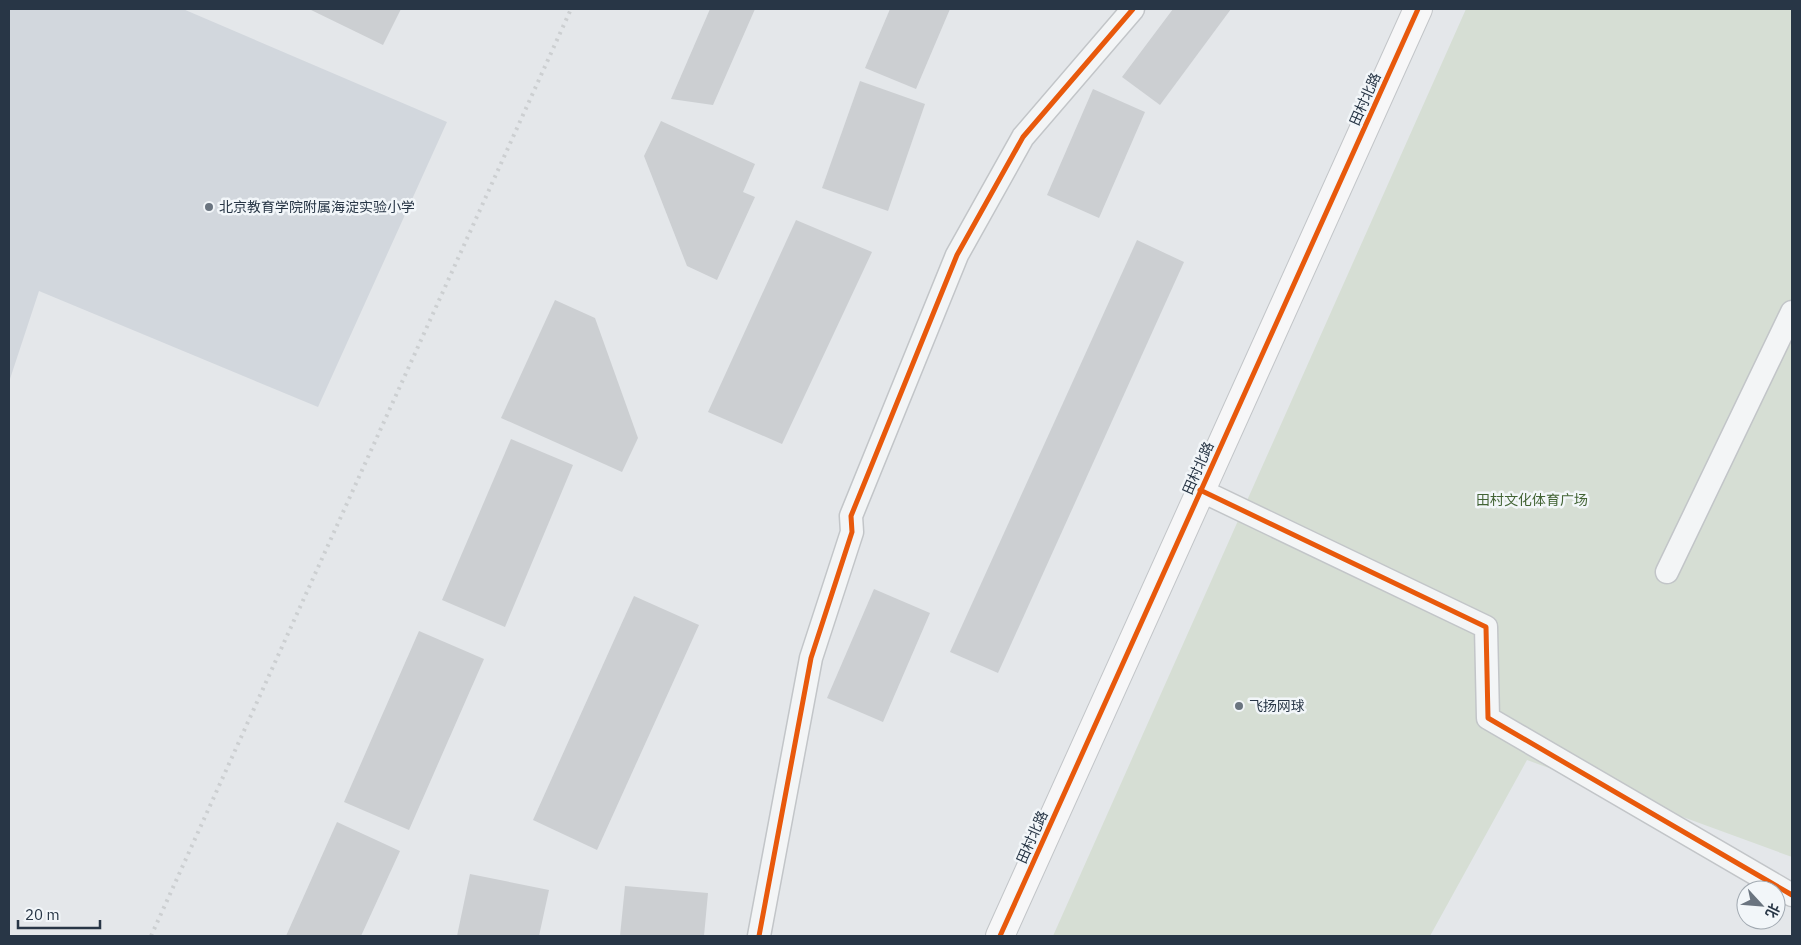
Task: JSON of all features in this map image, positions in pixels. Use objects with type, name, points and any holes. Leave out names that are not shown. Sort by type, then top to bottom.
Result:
[{"type":"street","points":[[759,936],[811,658],[852,532],[851,516],[858,498],[957,255],[1018,145],[1133,9]]},
{"type":"street","name":"田村北路","points":[[1000,936],[1418,9]]},
{"type":"street","points":[[1667,572],[1792,312]]},
{"type":"street","points":[[1200,490],[1486,627],[1488,718],[1792,895]]},
{"type":"shaded area","name":"北京教育学院附属海淀实验小学","points":[[9,9],[183,9],[447,122],[318,407],[39,291],[9,382]]},
{"type":"green space","name":"田村文化体育广场","points":[[1466,9],[1792,9],[1792,857],[1527,760],[1430,936],[1053,936]]},
{"type":"building","points":[[309,9],[401,9],[383,45]]},
{"type":"building","points":[[710,9],[755,9],[713,105],[671,99]]},
{"type":"building","points":[[890,9],[950,9],[916,89],[865,68]]},
{"type":"building","points":[[1173,9],[1231,9],[1160,105],[1122,77]]},
{"type":"building","points":[[860,81],[925,104],[888,211],[822,188]]},
{"type":"building","points":[[1093,89],[1145,112],[1099,218],[1047,195]]},
{"type":"building","points":[[661,121],[755,164],[743,192],[755,197],[717,280],[687,266],[644,156]]},
{"type":"building","points":[[796,220],[872,252],[782,444],[708,412]]},
{"type":"building","points":[[1137,240],[1184,262],[998,673],[950,652]]},
{"type":"building","points":[[555,300],[595,318],[638,438],[622,472],[501,418]]},
{"type":"building","points":[[511,439],[573,465],[505,627],[442,600]]},
{"type":"building","points":[[874,589],[930,613],[883,722],[827,698]]},
{"type":"building","points":[[634,596],[699,625],[597,850],[533,820]]},
{"type":"building","points":[[419,631],[484,659],[409,830],[344,802]]},
{"type":"building","points":[[337,822],[400,851],[361,936],[286,936]]},
{"type":"building","points":[[470,874],[549,890],[539,936],[457,936]]},
{"type":"building","points":[[625,886],[708,893],[704,936],[620,936]]},
{"type":"railway","points":[[151,936],[571,9]]},
{"type":"cycle path","points":[[759,936],[811,658],[852,532],[851,516],[957,255],[1023,137],[1133,9]]},
{"type":"cycle path","points":[[1000,936],[1418,9]]},
{"type":"cycle path","points":[[1200,490],[1486,627],[1488,718],[1792,895]]},
{"type":"place","name":"北京教育学院附属海淀实验小学","points":[[209,207]]},
{"type":"place","name":"飞扬网球","points":[[1239,706]]}]
